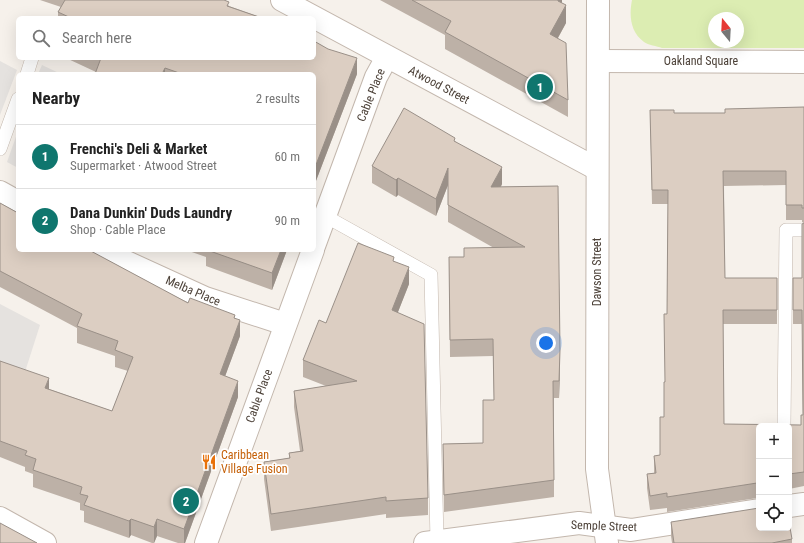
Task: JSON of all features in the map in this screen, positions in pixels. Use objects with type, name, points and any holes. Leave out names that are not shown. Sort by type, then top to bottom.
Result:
[{"type":"street","name":"Atwood Street","points":[[282,0],[311,16]]},
{"type":"street","name":"Dawson Street","points":[[598,0],[597,469],[606,535]]},
{"type":"street","name":"Atwood Street","points":[[316,18],[597,169]]},
{"type":"street","name":"Cable Place","points":[[316,241],[376,77],[387,57]]},
{"type":"street","name":"Oakland Square","points":[[599,61],[804,62]]},
{"type":"street","points":[[0,192],[16,201]]},
{"type":"street","name":"Melba Place","points":[[107,252],[205,298],[286,324]]},
{"type":"street","name":"Cable Place","points":[[206,543],[312,252]]},
{"type":"street","points":[[792,506],[804,504]]},
{"type":"street","name":"Semple Street","points":[[431,542],[579,523],[606,535],[756,510]]},
{"type":"street","points":[[0,518],[45,543]]},
{"type":"lane","points":[[28,72],[31,60]]},
{"type":"lane","points":[[0,150],[16,105]]},
{"type":"lane","points":[[325,216],[431,275],[431,542]]},
{"type":"lane","points":[[784,423],[786,230],[804,230]]},
{"type":"green space","points":[[632,0],[804,0],[804,48],[744,48],[744,12],[708,12],[708,48],[662,48],[646,43],[639,38],[633,28],[631,17]]},
{"type":"shaded area","points":[[0,61],[17,70],[0,115]]},
{"type":"shaded area","points":[[42,65],[57,72],[39,72]]},
{"type":"shaded area","points":[[16,137],[16,167],[7,162]]},
{"type":"shaded area","points":[[0,304],[40,325],[24,375],[0,366]]},
{"type":"building","points":[[65,0],[224,0],[229,2],[227,6],[256,16],[67,16],[58,12]]},
{"type":"building","points":[[412,0],[558,0],[566,5],[550,34],[566,43],[568,100],[445,32],[451,21]]},
{"type":"building","points":[[316,42],[328,49],[357,58],[316,165],[316,72],[176,72],[165,68],[163,72],[96,72],[100,60],[316,60]]},
{"type":"building","points":[[804,107],[804,208],[802,208],[802,205],[786,205],[786,171],[723,171],[725,278],[777,278],[777,310],[723,310],[724,424],[756,424],[756,483],[667,497],[667,493],[650,496],[647,474],[656,473],[654,456],[660,455],[660,417],[664,417],[664,314],[667,314],[668,190],[652,190],[650,110],[674,110],[674,113],[725,113],[725,109]]},
{"type":"building","points":[[404,108],[455,138],[454,141],[502,167],[491,187],[558,186],[560,350],[559,381],[553,381],[554,480],[444,495],[443,444],[483,443],[483,400],[494,400],[493,339],[450,340],[449,257],[464,257],[464,248],[525,247],[448,205],[448,168],[436,199],[398,178],[396,180],[372,166]]},
{"type":"building","points":[[0,203],[16,212],[16,252],[93,252],[188,303],[190,298],[235,315],[234,318],[240,320],[220,374],[238,381],[184,529],[157,519],[154,527],[131,519],[129,521],[84,505],[88,496],[80,494],[82,487],[33,470],[36,459],[25,455],[27,451],[0,441],[0,361],[49,378],[45,388],[112,411],[133,357],[115,350],[118,341],[77,326],[82,314],[0,271]]},
{"type":"building","points":[[804,223],[804,472],[792,474],[792,425],[801,425],[801,415],[803,415],[802,310],[793,310],[793,278],[802,278],[802,224]]},
{"type":"building","points":[[358,243],[394,257],[393,261],[409,267],[392,310],[424,324],[428,498],[386,501],[386,497],[271,514],[264,462],[290,458],[289,453],[303,451],[294,391],[357,381],[303,360],[319,320],[326,323]]},
{"type":"building","points":[[213,252],[280,252],[272,273]]},
{"type":"building","points":[[756,508],[756,531],[791,531],[792,539],[772,543],[674,543],[671,522]]},
{"type":"building","points":[[0,523],[37,543],[0,543]]},
{"type":"place","name":"Frenchi's Deli & Market","points":[[540,87]]},
{"type":"place","name":"Caribbean Village Fusion","points":[[209,462]]},
{"type":"place","name":"Dana Dunkin' Duds Laundry","points":[[186,501]]}]
